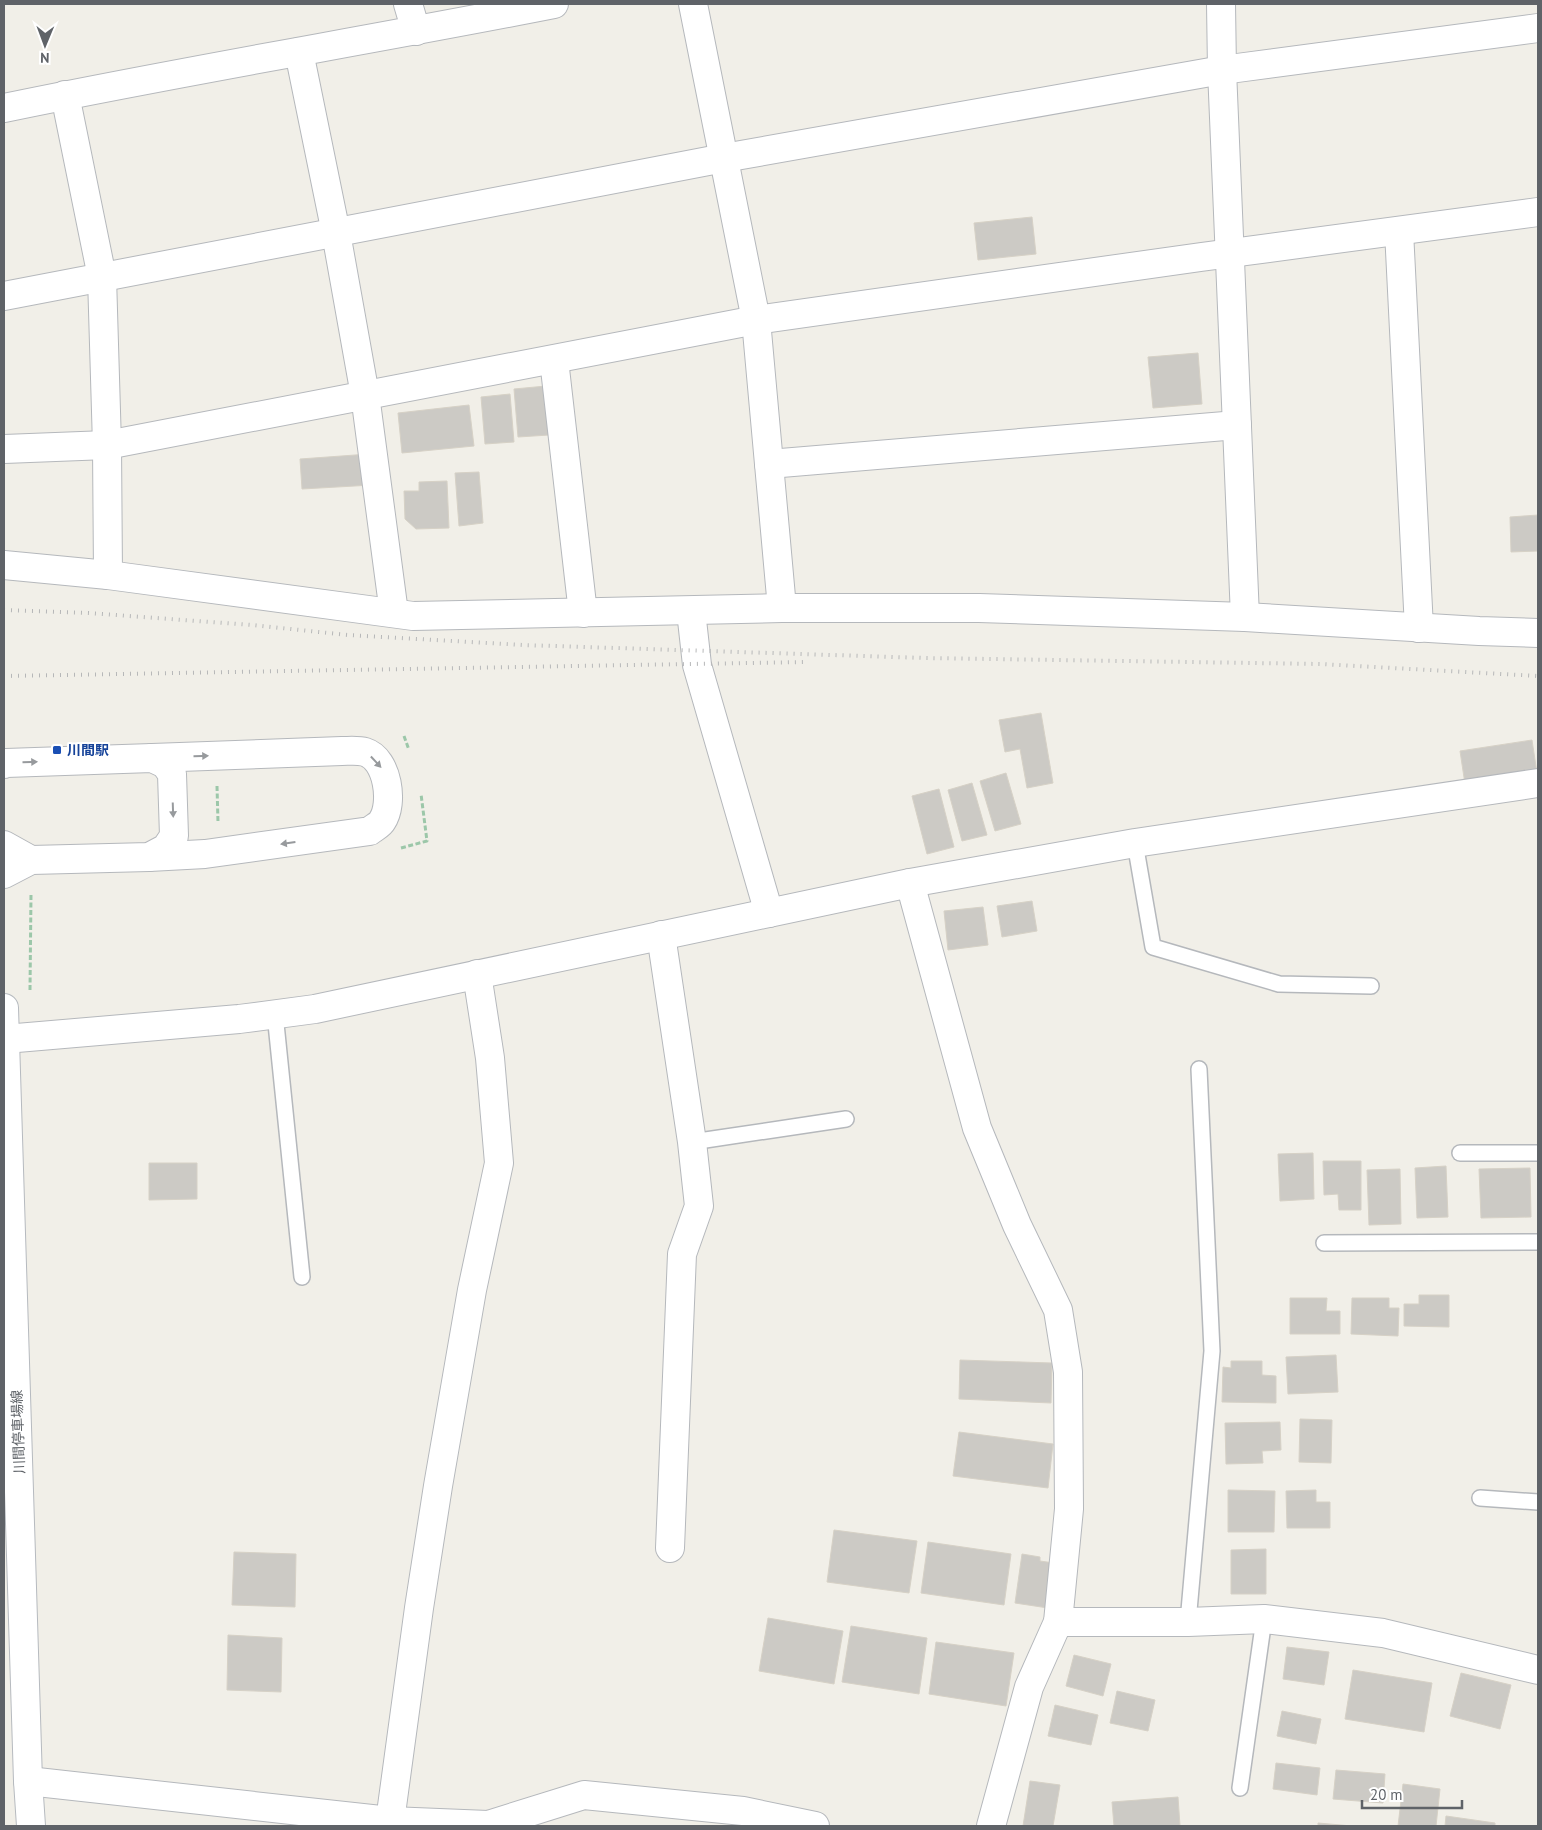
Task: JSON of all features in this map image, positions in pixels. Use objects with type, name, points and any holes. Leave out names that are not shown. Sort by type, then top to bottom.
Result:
[{"type":"street","points":[[408,4],[416,31]]},
{"type":"street","points":[[4,108],[554,4]]},
{"type":"street","points":[[693,4],[756,320],[782,608]]},
{"type":"street","points":[[1221,4],[1222,70],[1245,617]]},
{"type":"street","points":[[4,296],[724,158],[1222,70],[1538,28]]},
{"type":"street","points":[[299,52],[336,232],[365,395],[394,613]]},
{"type":"street","points":[[65,95],[102,277],[107,445],[108,575]]},
{"type":"street","points":[[4,449],[107,445],[756,320],[1230,253],[1538,212]]},
{"type":"street","points":[[1399,230],[1419,628]]},
{"type":"street","points":[[554,360],[583,613]]},
{"type":"street","points":[[769,464],[1237,425]]},
{"type":"street","points":[[4,565],[108,575],[413,616],[782,608],[979,608],[1245,617],[1538,633]]},
{"type":"street","points":[[691,611],[697,665],[768,913]]},
{"type":"street","points":[[4,764],[342,751],[366,752],[379,762],[386,774],[388,804],[382,821],[370,831],[205,854],[31,860],[4,874]]},
{"type":"street","points":[[149,857],[166,848],[174,836],[172,774],[165,764],[152,758]]},
{"type":"street","points":[[4,1039],[239,1019],[315,1008],[910,883],[1135,843],[1538,783]]},
{"type":"street","points":[[4,845],[31,860]]},
{"type":"street","points":[[910,883],[977,1128],[1017,1225],[1058,1310],[1068,1372],[1069,1509],[1058,1622],[1029,1687],[992,1826]]},
{"type":"street","points":[[661,935],[692,1142],[699,1206],[682,1254],[670,1548]]},
{"type":"street","points":[[399,1823],[416,1627],[472,1290],[499,1162],[490,1058],[477,974]]},
{"type":"street","name":"川間停車場線","points":[[4,1008],[30,1826]]},
{"type":"street","points":[[1058,1622],[1188,1622],[1264,1619],[1382,1633],[1538,1670]]},
{"type":"street","points":[[28,1781],[399,1823],[488,1825],[584,1795],[743,1811],[815,1826]]},
{"type":"lane","points":[[1135,843],[1153,947],[1278,984],[1371,986]]},
{"type":"lane","points":[[275,1014],[302,1276]]},
{"type":"lane","points":[[1188,1622],[1212,1351],[1199,1069]]},
{"type":"lane","points":[[692,1142],[846,1119]]},
{"type":"lane","points":[[1460,1153],[1538,1153]]},
{"type":"lane","points":[[1324,1243],[1538,1242]]},
{"type":"lane","points":[[1480,1498],[1538,1502]]},
{"type":"lane","points":[[1240,1788],[1264,1619]]},
{"type":"path","points":[[217,781],[219,828]]},
{"type":"building","points":[[1032,217],[1036,254],[978,260],[974,223]]},
{"type":"building","points":[[1198,353],[1202,404],[1153,408],[1148,357]]},
{"type":"building","points":[[546,386],[549,435],[518,437],[514,389]]},
{"type":"building","points":[[510,394],[514,442],[485,444],[481,397]]},
{"type":"building","points":[[469,405],[474,446],[402,453],[398,413]]},
{"type":"building","points":[[369,454],[372,485],[302,489],[300,459]]},
{"type":"building","points":[[479,472],[483,523],[459,526],[455,473]]},
{"type":"building","points":[[447,481],[449,528],[416,529],[405,519],[404,491],[419,491],[419,482]]},
{"type":"building","points":[[1538,515],[1538,551],[1511,552],[1510,517]]},
{"type":"building","points":[[1041,713],[1053,783],[1027,788],[1020,749],[1005,752],[999,720]]},
{"type":"building","points":[[1532,740],[1537,773],[1465,784],[1460,751]]},
{"type":"building","points":[[1006,773],[1021,824],[995,831],[980,781]]},
{"type":"building","points":[[972,783],[987,835],[962,841],[948,790]]},
{"type":"building","points":[[939,789],[954,847],[927,854],[912,796]]},
{"type":"building","points":[[1032,901],[1037,931],[1002,937],[997,906]]},
{"type":"building","points":[[983,907],[988,945],[948,950],[944,911]]},
{"type":"building","points":[[1313,1153],[1314,1199],[1280,1201],[1278,1154]]},
{"type":"building","points":[[1323,1161],[1361,1161],[1361,1210],[1339,1210],[1338,1194],[1324,1195]]},
{"type":"building","points":[[149,1163],[197,1163],[197,1199],[149,1200]]},
{"type":"building","points":[[1446,1166],[1448,1217],[1417,1218],[1415,1168]]},
{"type":"building","points":[[1530,1168],[1531,1217],[1481,1218],[1479,1169]]},
{"type":"building","points":[[1400,1169],[1401,1224],[1369,1225],[1367,1170]]},
{"type":"building","points":[[1419,1295],[1449,1295],[1449,1327],[1404,1326],[1404,1304],[1419,1304]]},
{"type":"building","points":[[1290,1298],[1327,1298],[1326,1311],[1340,1311],[1340,1334],[1290,1334]]},
{"type":"building","points":[[1352,1298],[1389,1298],[1389,1308],[1399,1308],[1398,1336],[1351,1334]]},
{"type":"building","points":[[1336,1355],[1338,1392],[1288,1394],[1286,1357]]},
{"type":"building","points":[[960,1360],[1052,1363],[1051,1403],[959,1399]]},
{"type":"building","points":[[1231,1361],[1262,1361],[1262,1375],[1276,1376],[1276,1403],[1222,1402],[1223,1367],[1231,1368]]},
{"type":"building","points":[[1300,1419],[1332,1420],[1331,1463],[1299,1462]]},
{"type":"building","points":[[1280,1422],[1281,1450],[1262,1451],[1263,1463],[1226,1464],[1225,1423]]},
{"type":"building","points":[[959,1432],[1053,1444],[1048,1488],[953,1476]]},
{"type":"building","points":[[1228,1490],[1275,1491],[1274,1532],[1228,1532]]},
{"type":"building","points":[[1316,1490],[1316,1502],[1330,1502],[1330,1528],[1287,1528],[1286,1491]]},
{"type":"building","points":[[834,1530],[917,1541],[909,1593],[827,1582]]},
{"type":"building","points":[[928,1542],[1011,1554],[1004,1605],[921,1593]]},
{"type":"building","points":[[1266,1549],[1266,1594],[1231,1594],[1231,1550]]},
{"type":"building","points":[[234,1552],[296,1554],[295,1607],[232,1605]]},
{"type":"building","points":[[1022,1554],[1040,1557],[1040,1561],[1054,1563],[1048,1608],[1015,1603]]},
{"type":"building","points":[[768,1618],[843,1631],[834,1684],[759,1671]]},
{"type":"building","points":[[851,1626],[927,1638],[919,1694],[842,1682]]},
{"type":"building","points":[[228,1635],[282,1638],[281,1692],[227,1690]]},
{"type":"building","points":[[936,1642],[1014,1653],[1006,1706],[929,1694]]},
{"type":"building","points":[[1287,1647],[1329,1652],[1324,1685],[1283,1679]]},
{"type":"building","points":[[1074,1655],[1111,1664],[1103,1696],[1066,1686]]},
{"type":"building","points":[[1353,1670],[1432,1683],[1424,1732],[1345,1719]]},
{"type":"building","points":[[1461,1673],[1511,1685],[1500,1729],[1450,1716]]},
{"type":"building","points":[[1117,1691],[1155,1700],[1148,1731],[1110,1723]]},
{"type":"building","points":[[1055,1705],[1098,1715],[1091,1745],[1048,1736]]},
{"type":"building","points":[[1282,1711],[1321,1719],[1316,1744],[1277,1736]]},
{"type":"building","points":[[1276,1763],[1320,1768],[1317,1795],[1273,1789]]},
{"type":"building","points":[[1336,1770],[1385,1774],[1383,1803],[1333,1799]]},
{"type":"building","points":[[1030,1781],[1060,1785],[1053,1826],[1023,1826]]},
{"type":"building","points":[[1403,1784],[1440,1789],[1436,1826],[1398,1826]]},
{"type":"building","points":[[1178,1797],[1180,1826],[1114,1826],[1112,1802]]},
{"type":"building","points":[[1446,1816],[1495,1823],[1495,1826],[1445,1826]]},
{"type":"building","points":[[1318,1823],[1352,1826],[1318,1826]]},
{"type":"railway","points":[[4,610],[88,613],[252,625],[348,635],[523,645],[925,658],[1320,664],[1538,676]]},
{"type":"railway","points":[[4,676],[805,662]]},
{"type":"place","name":"川間駅","points":[[57,750]]}]
